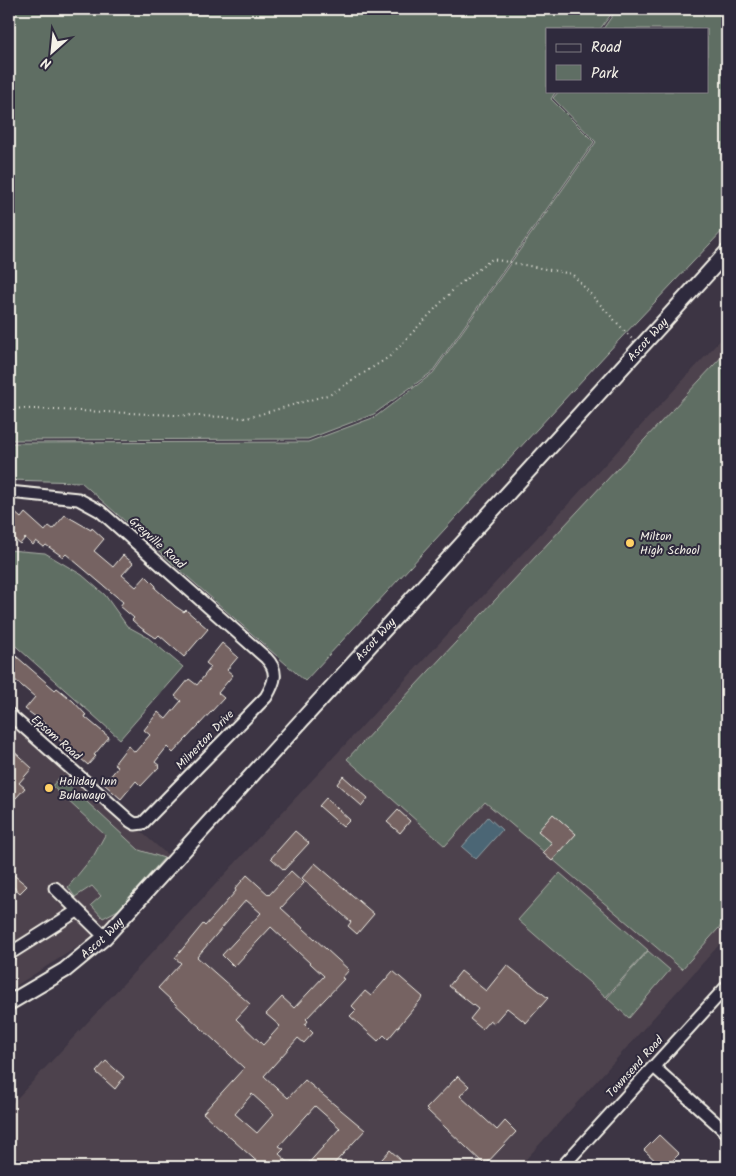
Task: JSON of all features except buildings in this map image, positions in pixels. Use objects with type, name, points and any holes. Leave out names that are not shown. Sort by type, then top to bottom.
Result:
[{"type":"main road","name":"Ascot Way","points":[[9,1003],[65,970],[105,937],[726,254]]},
{"type":"street","name":"Greyville Road","points":[[9,492],[78,499],[100,511],[266,658]]},
{"type":"street","name":"Milnerton Drive","points":[[130,821],[135,824],[143,823],[150,817],[266,697],[275,678],[275,671],[266,658]]},
{"type":"street","name":"Epsom Road","points":[[9,714],[130,821]]},
{"type":"street","points":[[55,888],[105,937]]},
{"type":"street","points":[[9,954],[77,911]]},
{"type":"street","name":"Townsend Road","points":[[562,1167],[727,986]]},
{"type":"street","points":[[654,1067],[727,1133]]},
{"type":"path","points":[[9,408],[247,418],[331,394],[389,357],[456,286],[492,259],[572,274],[640,348]]},
{"type":"shaded area","name":"Milton High School","points":[[727,333],[727,936],[519,1167],[9,1167],[9,1107]]},
{"type":"shaded area","name":"Holiday Inn Bulawayo","points":[[9,717],[171,858],[118,915],[82,944],[9,990]]},
{"type":"green space","points":[[9,9],[615,9],[601,28],[546,28],[546,92],[555,92],[551,99],[594,142],[432,372],[374,414],[308,439],[9,440]]},
{"type":"green space","points":[[617,9],[727,9],[727,226],[620,339],[305,681],[81,482],[9,480],[9,443],[308,442],[375,417],[433,373],[596,142],[553,98],[558,92],[708,92],[708,28],[604,28]]},
{"type":"green space","points":[[727,351],[727,919],[682,969],[485,802],[445,846],[347,759]]},
{"type":"green space","points":[[9,550],[45,553],[82,575],[105,595],[127,626],[147,637],[183,667],[120,739],[9,640]]},
{"type":"green space","points":[[60,777],[139,850],[164,858],[118,910],[103,918],[91,905],[101,896],[92,886],[75,897],[68,887],[94,855],[105,835],[52,786]]},
{"type":"green space","points":[[560,873],[648,950],[606,997],[518,920]]},
{"type":"green space","points":[[648,951],[670,970],[629,1018],[607,998]]},
{"type":"water","points":[[488,817],[502,830],[476,859],[462,847]]},
{"type":"place","name":"Milton High School","points":[[630,543]]},
{"type":"place","name":"Holiday Inn Bulawayo","points":[[49,788]]}]
